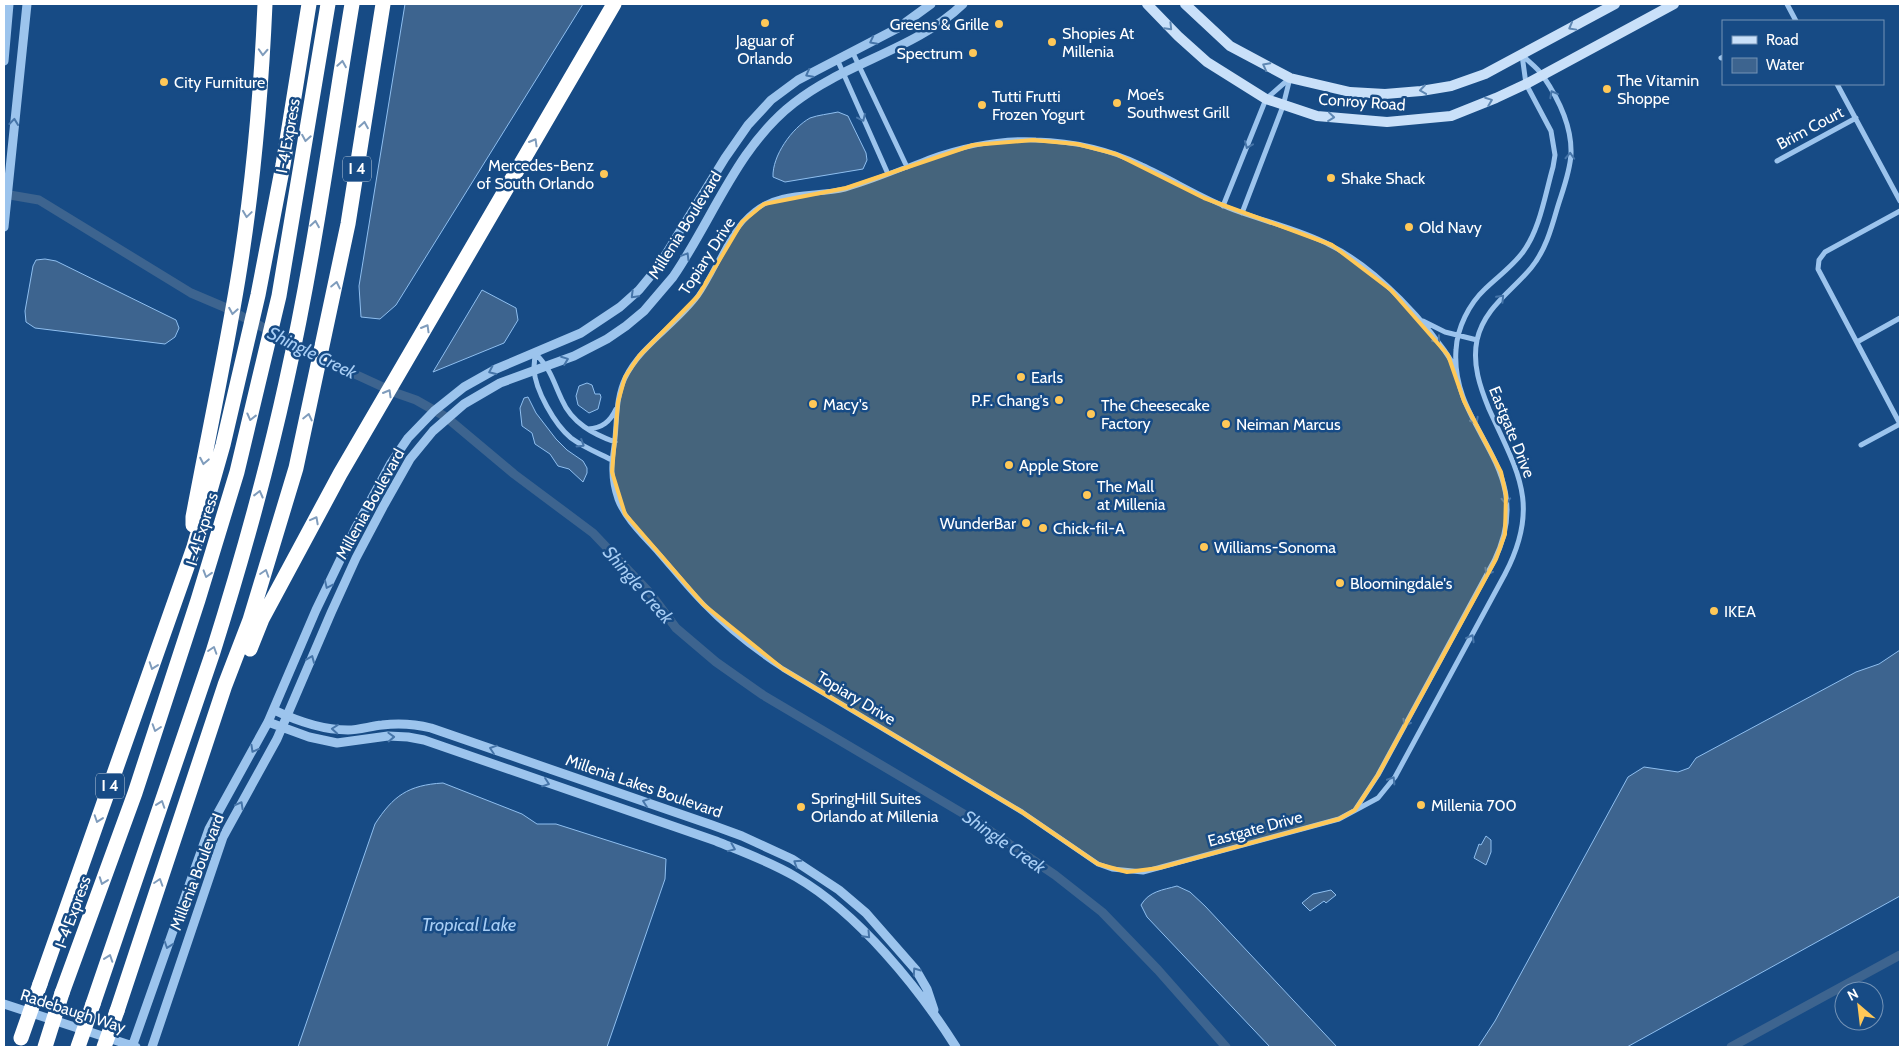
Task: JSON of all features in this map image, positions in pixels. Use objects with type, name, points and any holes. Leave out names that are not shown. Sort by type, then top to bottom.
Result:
[{"type":"highway","points":[[194,547],[193,516],[239,277],[260,97],[265,4]]},
{"type":"highway","name":"I 4","points":[[20,1043],[194,547],[223,445],[258,296],[283,165],[309,4]]},
{"type":"highway","name":"I-4 Express","points":[[45,1047],[62,993],[135,793],[198,600],[237,472],[263,370],[279,296],[328,4]]},
{"type":"highway","points":[[78,1047],[229,601],[259,496],[286,382],[301,307],[352,4]]},
{"type":"highway","name":"I 4","points":[[104,1047],[225,685],[250,620],[296,468],[348,224],[383,4]]},
{"type":"highway","points":[[225,685],[249,650],[262,620],[340,474],[614,4]]},
{"type":"main road","name":"Conroy Road","points":[[1147,4],[1207,62],[1266,100],[1317,116],[1388,122],[1425,120],[1450,116],[1496,98],[1526,84],[1674,4]]},
{"type":"main road","name":"Conroy Road","points":[[1185,4],[1230,46],[1290,78],[1350,92],[1385,94],[1418,91],[1460,83],[1485,74],[1614,4]]},
{"type":"street","points":[[4,61],[9,4]]},
{"type":"street","points":[[4,227],[27,4]]},
{"type":"street","name":"Millenia Boulevard","points":[[133,1047],[206,836],[274,710],[316,610],[355,529],[400,450],[422,422],[446,400],[486,374],[594,326],[620,307],[634,295],[658,267],[696,204],[748,126],[771,100],[798,80],[898,28],[931,4]]},
{"type":"street","name":"Millenia Boulevard","points":[[152,1047],[220,844],[282,727],[334,606],[369,532],[410,459],[433,431],[458,408],[491,387],[574,356],[595,346],[620,330],[644,311],[664,289],[677,270],[755,142],[774,120],[814,88],[942,23],[963,4]]},
{"type":"street","points":[[1787,4],[1794,20]]},
{"type":"street","points":[[852,51],[908,167]]},
{"type":"street","points":[[1522,55],[1526,84]]},
{"type":"street","name":"Eastgate Drive","points":[[1160,868],[1339,819],[1378,798],[1395,777],[1505,574],[1518,546],[1523,520],[1522,489],[1514,461],[1480,389],[1477,373],[1477,340],[1491,309],[1540,255],[1549,236],[1568,173],[1571,154],[1567,125],[1563,113],[1543,75],[1522,55]]},
{"type":"street","points":[[837,60],[888,174]]},
{"type":"street","points":[[1223,206],[1266,100],[1290,78]]},
{"type":"street","points":[[1242,213],[1283,106],[1290,78]]},
{"type":"street","name":"Eastgate Drive","points":[[1355,810],[1378,774],[1494,561],[1505,534],[1506,495],[1501,472],[1464,401],[1456,368],[1456,347],[1464,319],[1477,298],[1513,264],[1531,238],[1553,167],[1555,154],[1551,131],[1526,84]]},
{"type":"street","points":[[1838,85],[1900,201]]},
{"type":"street","name":"Brim Court","points":[[1777,161],[1856,118]]},
{"type":"street","name":"Topiary Drive","points":[[1160,868],[1142,872],[1127,872],[1098,864],[1022,812],[762,655],[732,631],[704,605],[632,524],[618,502],[614,488],[612,460],[621,388],[632,366],[652,343],[669,329],[698,296],[737,230],[749,214],[764,204],[772,200],[843,189],[950,151],[973,145],[1012,140],[1059,141],[1116,154],[1143,165],[1204,198],[1332,245],[1376,276],[1415,315]]},
{"type":"street","points":[[1861,446],[1900,424],[1821,276],[1818,269],[1819,260],[1829,250],[1900,212]]},
{"type":"street","points":[[1415,315],[1436,329],[1477,340]]},
{"type":"street","points":[[1415,315],[1435,338],[1456,368]]},
{"type":"street","points":[[1856,342],[1900,318]]},
{"type":"street","points":[[535,353],[548,366],[568,411],[575,419],[588,430],[615,442]]},
{"type":"street","points":[[535,353],[534,370],[546,404],[561,428],[581,444],[612,460]]},
{"type":"street","name":"Topiary Drive","points":[[588,430],[604,426],[610,420],[618,402]]},
{"type":"street","name":"Millenia Lakes Boulevard","points":[[274,710],[311,725],[330,729],[349,730],[391,724],[426,726],[712,825],[770,848],[792,859],[823,879],[866,913],[916,970],[927,989],[936,1015]]},
{"type":"street","name":"Millenia Lakes Boulevard","points":[[268,722],[309,737],[337,744],[388,736],[424,740],[752,855],[796,877],[862,929],[892,961],[936,1015],[956,1047]]},
{"type":"street","name":"Radebaugh Way","points":[[4,1004],[133,1047]]},
{"type":"highlighted area","points":[[1033,140],[1077,144],[1116,154],[1204,198],[1332,245],[1391,290],[1448,355],[1464,401],[1501,472],[1506,495],[1505,534],[1496,559],[1378,775],[1355,810],[1339,819],[1159,868],[1127,872],[1098,864],[1022,812],[783,669],[704,605],[625,514],[612,472],[618,402],[625,377],[639,356],[698,296],[742,222],[764,204],[846,188],[973,145]]},
{"type":"water","points":[[405,4],[583,4],[396,305],[380,319],[361,317],[359,286]]},
{"type":"water","points":[[838,112],[848,116],[866,153],[867,160],[863,169],[785,182],[773,177],[776,160],[784,143],[796,128],[810,118]]},
{"type":"water","points":[[36,260],[56,261],[176,320],[179,328],[175,337],[165,344],[35,328],[26,322],[25,311],[33,266]]},
{"type":"water","points":[[482,290],[516,308],[518,320],[504,343],[433,372]]},
{"type":"water","points":[[587,383],[592,385],[595,394],[600,394],[601,397],[598,409],[589,413],[578,405],[576,396],[579,386]]},
{"type":"water","points":[[528,397],[536,413],[556,439],[567,450],[583,461],[587,468],[587,473],[583,482],[569,469],[558,466],[550,454],[535,444],[532,433],[522,426],[520,408],[524,398]]},
{"type":"water","points":[[1900,650],[1900,896],[1627,1047],[1478,1047],[1495,1021],[1628,777],[1644,767],[1678,772],[1689,768],[1696,758],[1856,672],[1879,664]]},
{"type":"water","name":"Tropical Lake","points":[[443,783],[522,814],[537,824],[556,824],[666,859],[665,879],[607,1047],[298,1047],[375,824],[395,799],[411,789]]},
{"type":"water","points":[[1486,836],[1491,840],[1491,852],[1486,865],[1474,858],[1479,844],[1481,845]]},
{"type":"water","points":[[1177,886],[1190,892],[1205,906],[1337,1047],[1270,1047],[1147,917],[1141,905],[1144,900],[1157,892]]},
{"type":"water","points":[[1331,890],[1336,895],[1326,903],[1324,901],[1310,911],[1302,903],[1313,894]]},
{"type":"waterway","name":"Shingle Creek","points":[[4,194],[39,200],[191,293],[224,307],[335,365],[396,393],[416,400],[446,417],[514,474],[593,533],[650,593],[676,628],[716,662],[763,695],[974,820],[1055,875],[1102,912],[1158,970],[1226,1047]]},
{"type":"waterway","points":[[1731,1047],[1900,955]]},
{"type":"place","name":"Jaguar of Orlando","points":[[765,23]]},
{"type":"place","name":"Greens & Grille","points":[[999,24]]},
{"type":"place","name":"Shopies At Millenia","points":[[1052,42]]},
{"type":"place","name":"Spectrum","points":[[973,53]]},
{"type":"place","name":"City Furniture","points":[[164,82]]},
{"type":"place","name":"The Vitamin Shoppe","points":[[1607,89]]},
{"type":"place","name":"Moe’s Southwest Grill","points":[[1117,103]]},
{"type":"place","name":"Tutti Frutti Frozen Yogurt","points":[[982,105]]},
{"type":"place","name":"Mercedes-Benz of South Orlando","points":[[604,174]]},
{"type":"place","name":"Shake Shack","points":[[1331,178]]},
{"type":"place","name":"Old Navy","points":[[1409,227]]},
{"type":"place","name":"Earls","points":[[1021,377]]},
{"type":"place","name":"P.F. Chang's","points":[[1059,400]]},
{"type":"place","name":"Macy's","points":[[813,404]]},
{"type":"place","name":"The Cheesecake Factory","points":[[1091,414]]},
{"type":"place","name":"Neiman Marcus","points":[[1226,424]]},
{"type":"place","name":"Apple Store","points":[[1009,465]]},
{"type":"place","name":"The Mall at Millenia","points":[[1087,495]]},
{"type":"place","name":"WunderBar","points":[[1026,523]]},
{"type":"place","name":"Chick-fil-A","points":[[1043,528]]},
{"type":"place","name":"Williams-Sonoma","points":[[1204,547]]},
{"type":"place","name":"Bloomingdale's","points":[[1340,583]]},
{"type":"place","name":"IKEA","points":[[1714,611]]},
{"type":"place","name":"Millenia 700","points":[[1421,805]]},
{"type":"place","name":"SpringHill Suites Orlando at Millenia","points":[[801,807]]}]
